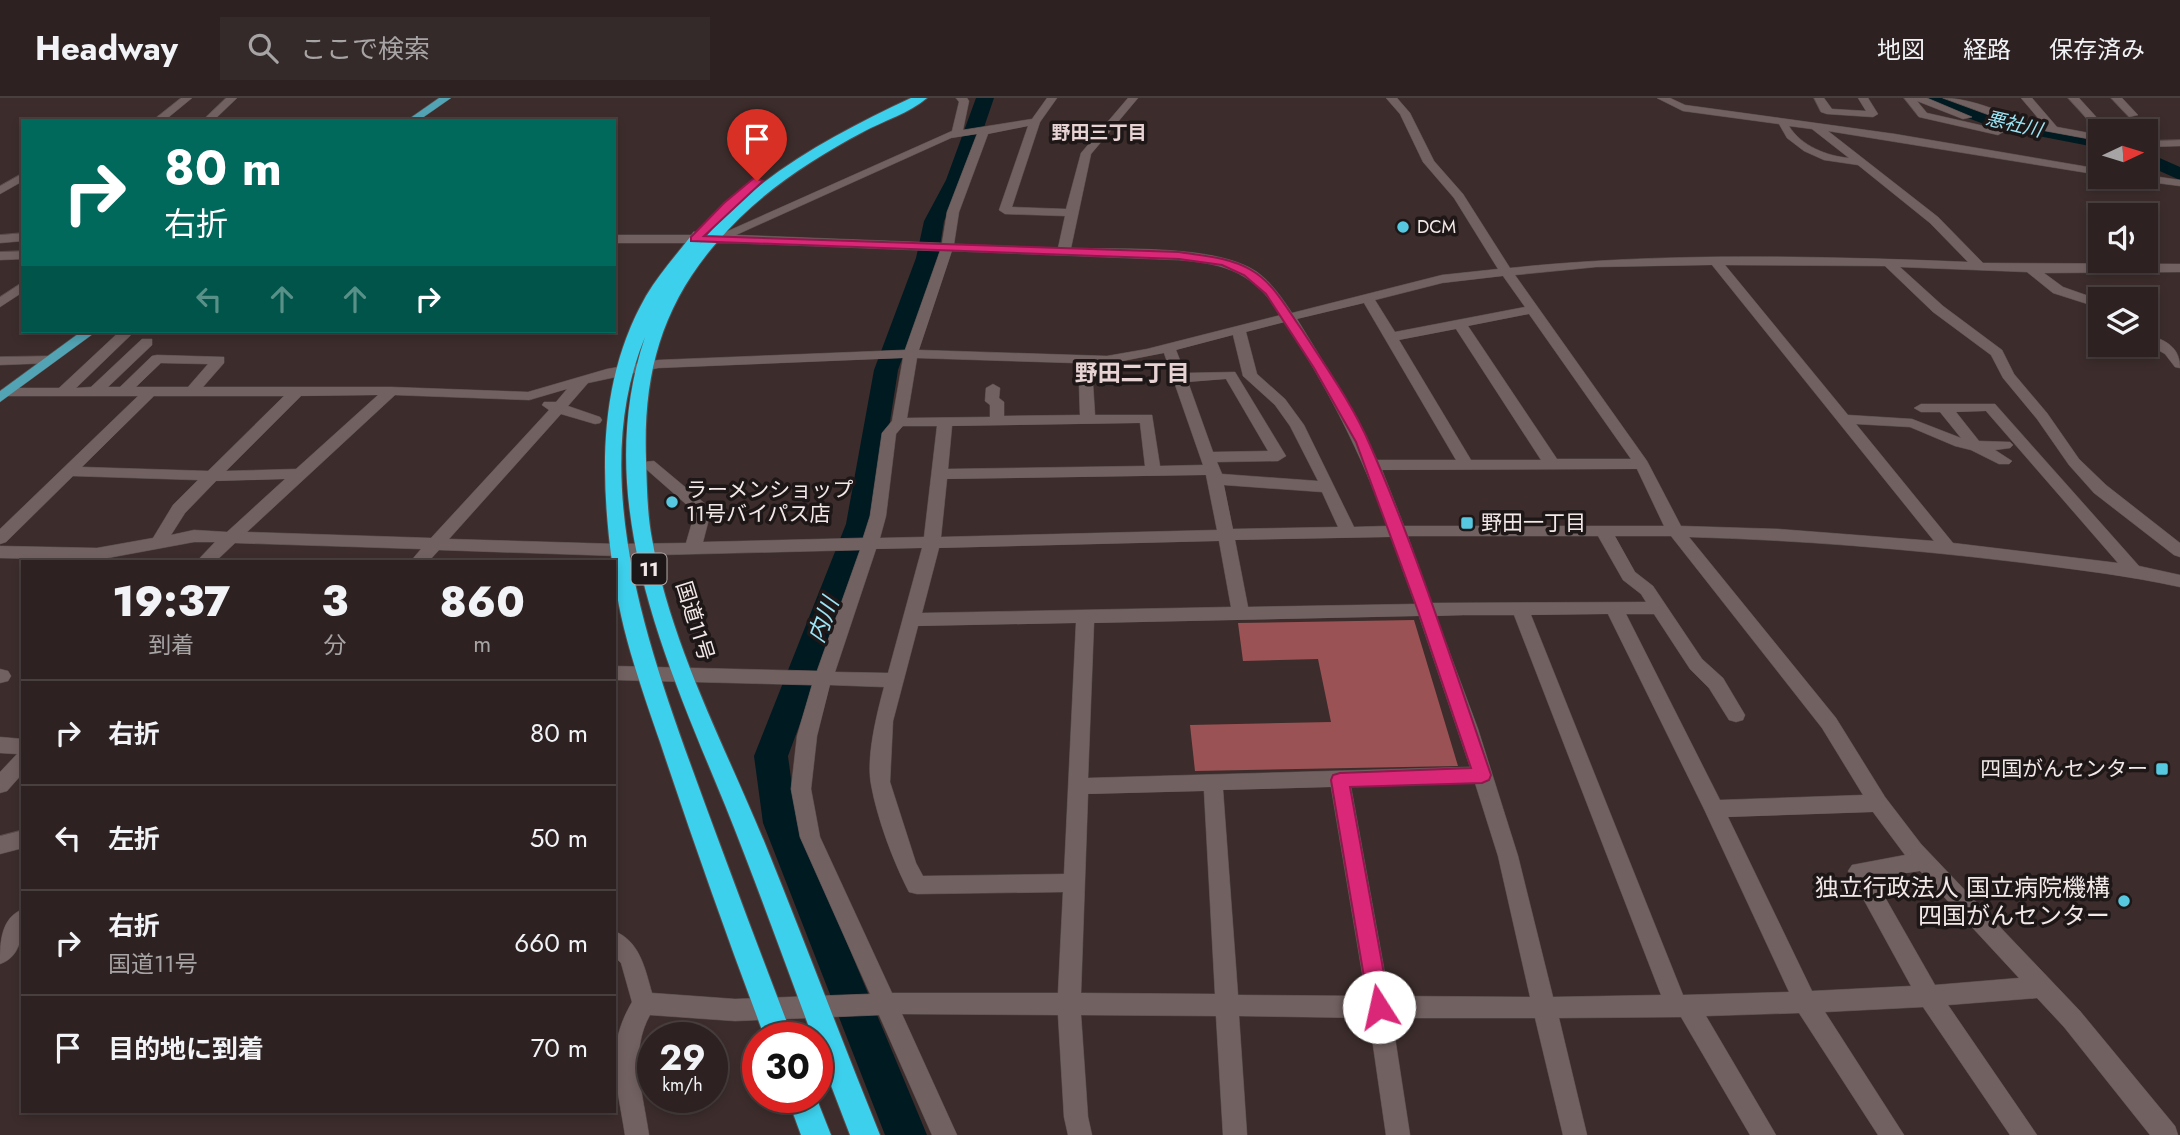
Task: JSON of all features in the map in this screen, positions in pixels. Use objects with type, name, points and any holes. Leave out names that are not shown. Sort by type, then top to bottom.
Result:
[{"type":"highway","name":"国道11号","points":[[773,1022],[648,674],[617,550],[614,410],[633,367],[704,239],[738,195],[776,166],[831,132],[904,98]]},
{"type":"highway","name":"国道11号","points":[[704,239],[806,157],[854,129],[921,98]]},
{"type":"highway","name":"国道11号","points":[[633,367],[638,508],[644,549],[681,674],[824,1008],[865,1135]]},
{"type":"highway","points":[[807,1113],[816,1135]]},
{"type":"main road","points":[[414,119],[446,98]]},
{"type":"main road","points":[[3,395],[87,333]]},
{"type":"street","points":[[160,119],[187,98]]},
{"type":"street","points":[[209,119],[232,98]]},
{"type":"street","points":[[961,98],[964,101],[961,132]]},
{"type":"street","points":[[1052,98],[1035,122],[1005,210],[1072,213]]},
{"type":"street","points":[[1064,250],[1086,153],[1133,98]]},
{"type":"street","points":[[1391,98],[1405,113],[1429,162],[1459,195],[1506,272],[1642,464],[1675,531],[1829,723],[1878,803],[1923,861],[2071,1020],[2166,1135]]},
{"type":"street","points":[[1662,98],[1683,108],[1784,121],[2088,170]]},
{"type":"street","points":[[1819,98],[1825,110],[1831,112],[1873,114],[1863,98]]},
{"type":"street","points":[[1909,98],[1923,115],[1998,132],[1998,127]]},
{"type":"street","points":[[1918,98],[1998,127],[2032,135]]},
{"type":"street","points":[[1948,98],[1995,115],[2088,136]]},
{"type":"street","points":[[1982,98],[1995,115]]},
{"type":"street","points":[[2026,98],[2053,130]]},
{"type":"street","points":[[2073,98],[2093,119]]},
{"type":"street","points":[[2116,98],[2133,115]]},
{"type":"street","points":[[1784,121],[1784,128],[1792,138],[1822,157],[1838,162],[1860,162]]},
{"type":"street","points":[[704,239],[745,229],[961,132],[1035,122]]},
{"type":"street","points":[[1965,124],[1966,149]]},
{"type":"street","points":[[1815,126],[1934,220],[1979,266]]},
{"type":"street","points":[[945,1135],[882,1004],[810,837],[801,789],[807,736],[820,678],[854,596],[867,543],[878,516],[889,433],[899,422],[905,354],[984,129]]},
{"type":"street","points":[[2158,144],[2180,143]]},
{"type":"street","points":[[0,191],[21,177]]},
{"type":"street","points":[[2158,180],[2180,183]]},
{"type":"street","points":[[0,239],[21,237]]},
{"type":"street","points":[[616,239],[704,239],[1179,256],[1224,262],[1260,281],[1289,318],[1363,442],[1426,611],[1508,856],[1575,1135]]},
{"type":"street","points":[[0,256],[21,255]]},
{"type":"street","points":[[3,395],[63,392],[391,391],[529,396],[633,367],[905,354],[1107,360],[1240,331],[1442,279],[1596,263],[1827,260],[2030,268],[2180,268]]},
{"type":"street","points":[[1716,262],[1948,548]]},
{"type":"street","points":[[1889,262],[1938,309],[1997,353],[2008,375],[2042,416],[2074,462],[2100,489],[2180,551]]},
{"type":"street","points":[[2030,268],[2058,290],[2088,300]]},
{"type":"street","points":[[0,303],[21,287]]},
{"type":"street","points":[[1368,299],[1466,464]]},
{"type":"street","points":[[1391,337],[1532,310]]},
{"type":"street","points":[[1460,324],[1552,464]]},
{"type":"street","points":[[1240,331],[1250,376],[1280,402],[1297,425],[1348,533]]},
{"type":"street","points":[[63,392],[126,333]]},
{"type":"street","points":[[95,392],[147,342]]},
{"type":"street","points":[[2158,344],[2170,351],[2180,364]]},
{"type":"street","points":[[1169,348],[1211,469],[1241,614]]},
{"type":"street","points":[[123,392],[157,359],[219,360],[192,391]]},
{"type":"street","points":[[0,361],[48,360]]},
{"type":"street","points":[[1179,379],[1230,376],[1278,456],[1211,469]]},
{"type":"street","points":[[420,560],[582,381]]},
{"type":"street","points":[[1086,384],[1088,420]]},
{"type":"street","points":[[993,387],[992,401],[997,402],[997,421]]},
{"type":"street","points":[[158,543],[179,509],[297,391]]},
{"type":"street","points":[[206,560],[391,391]]},
{"type":"street","points":[[0,538],[150,392]]},
{"type":"street","points":[[529,396],[558,409],[595,420]]},
{"type":"street","points":[[1944,407],[1975,446]]},
{"type":"street","points":[[1921,408],[1990,407],[2134,571]]},
{"type":"street","points":[[899,422],[1147,418],[1153,470]]},
{"type":"street","points":[[1844,419],[1912,423],[1960,443],[2005,453]]},
{"type":"street","points":[[945,422],[932,542],[884,721],[880,782],[906,865],[918,884],[1074,883]]},
{"type":"street","points":[[637,466],[649,464],[703,512],[693,547]]},
{"type":"street","points":[[1372,465],[1642,464]]},
{"type":"street","points":[[940,474],[1211,469],[1328,487]]},
{"type":"street","points":[[68,471],[212,476],[299,474]]},
{"type":"street","points":[[0,552],[97,554],[194,536],[617,550],[1395,531],[1675,531],[1778,534],[1948,548],[2134,571],[2180,581]]},
{"type":"street","points":[[1604,532],[1629,576],[1647,590],[1696,664],[1716,683],[1736,715]]},
{"type":"street","points":[[909,620],[1660,608]]},
{"type":"street","points":[[1520,609],[1683,1008],[1764,1135]]},
{"type":"street","points":[[1615,610],[1714,809],[1806,1004],[1892,1135]]},
{"type":"street","points":[[1080,1135],[1076,1117],[1069,1004],[1084,617]]},
{"type":"street","points":[[616,673],[894,680]]},
{"type":"street","points":[[0,745],[21,747]]},
{"type":"street","points":[[0,785],[20,767]]},
{"type":"street","points":[[1078,786],[1482,775]]},
{"type":"street","points":[[1340,780],[1398,1135]]},
{"type":"street","points":[[1213,782],[1235,1135]]},
{"type":"street","points":[[1714,809],[1878,803]]},
{"type":"street","points":[[0,845],[21,840]]},
{"type":"street","points":[[1923,861],[1859,871],[1930,998],[2025,1135]]},
{"type":"street","points":[[0,954],[21,922]]},
{"type":"street","points":[[616,943],[630,957],[644,1003],[629,1029],[625,1053],[637,1135]]},
{"type":"street","points":[[644,1003],[680,1009],[727,1011],[882,1004],[1683,1008],[1930,998],[2041,987]]},
{"type":"shaded area","points":[[1414,620],[1458,766],[1195,771],[1190,725],[1331,722],[1318,659],[1243,661],[1238,623]]},
{"type":"waterway","name":"内川","points":[[906,1135],[780,823],[771,756],[860,524],[886,370],[927,258],[934,221],[956,180],[985,98]]},
{"type":"waterway","name":"悪社川","points":[[1931,98],[1998,123],[2088,140]]},
{"type":"waterway","name":"悪社川","points":[[2158,164],[2180,174]]},
{"type":"place","name":"DCM","points":[[1403,227]]},
{"type":"place","name":"ラーメンショップ 11号バイパス店","points":[[672,502]]},
{"type":"place","name":"野田一丁目","points":[[1467,523]]},
{"type":"place","name":"四国がんセンター","points":[[2162,769]]},
{"type":"place","name":"独立行政法人 国立病院機構 四国がんセンター","points":[[2124,901]]},
{"type":"district","name":"野田三丁目","points":[[1099,132]]},
{"type":"district","name":"野田二丁目","points":[[1132,373]]},
{"type":"route","points":[[757,181],[738,195],[695,239],[1179,256],[1224,262],[1248,273],[1270,292],[1321,368],[1363,442],[1380,482],[1482,775],[1340,780],[1379,1007]]}]
